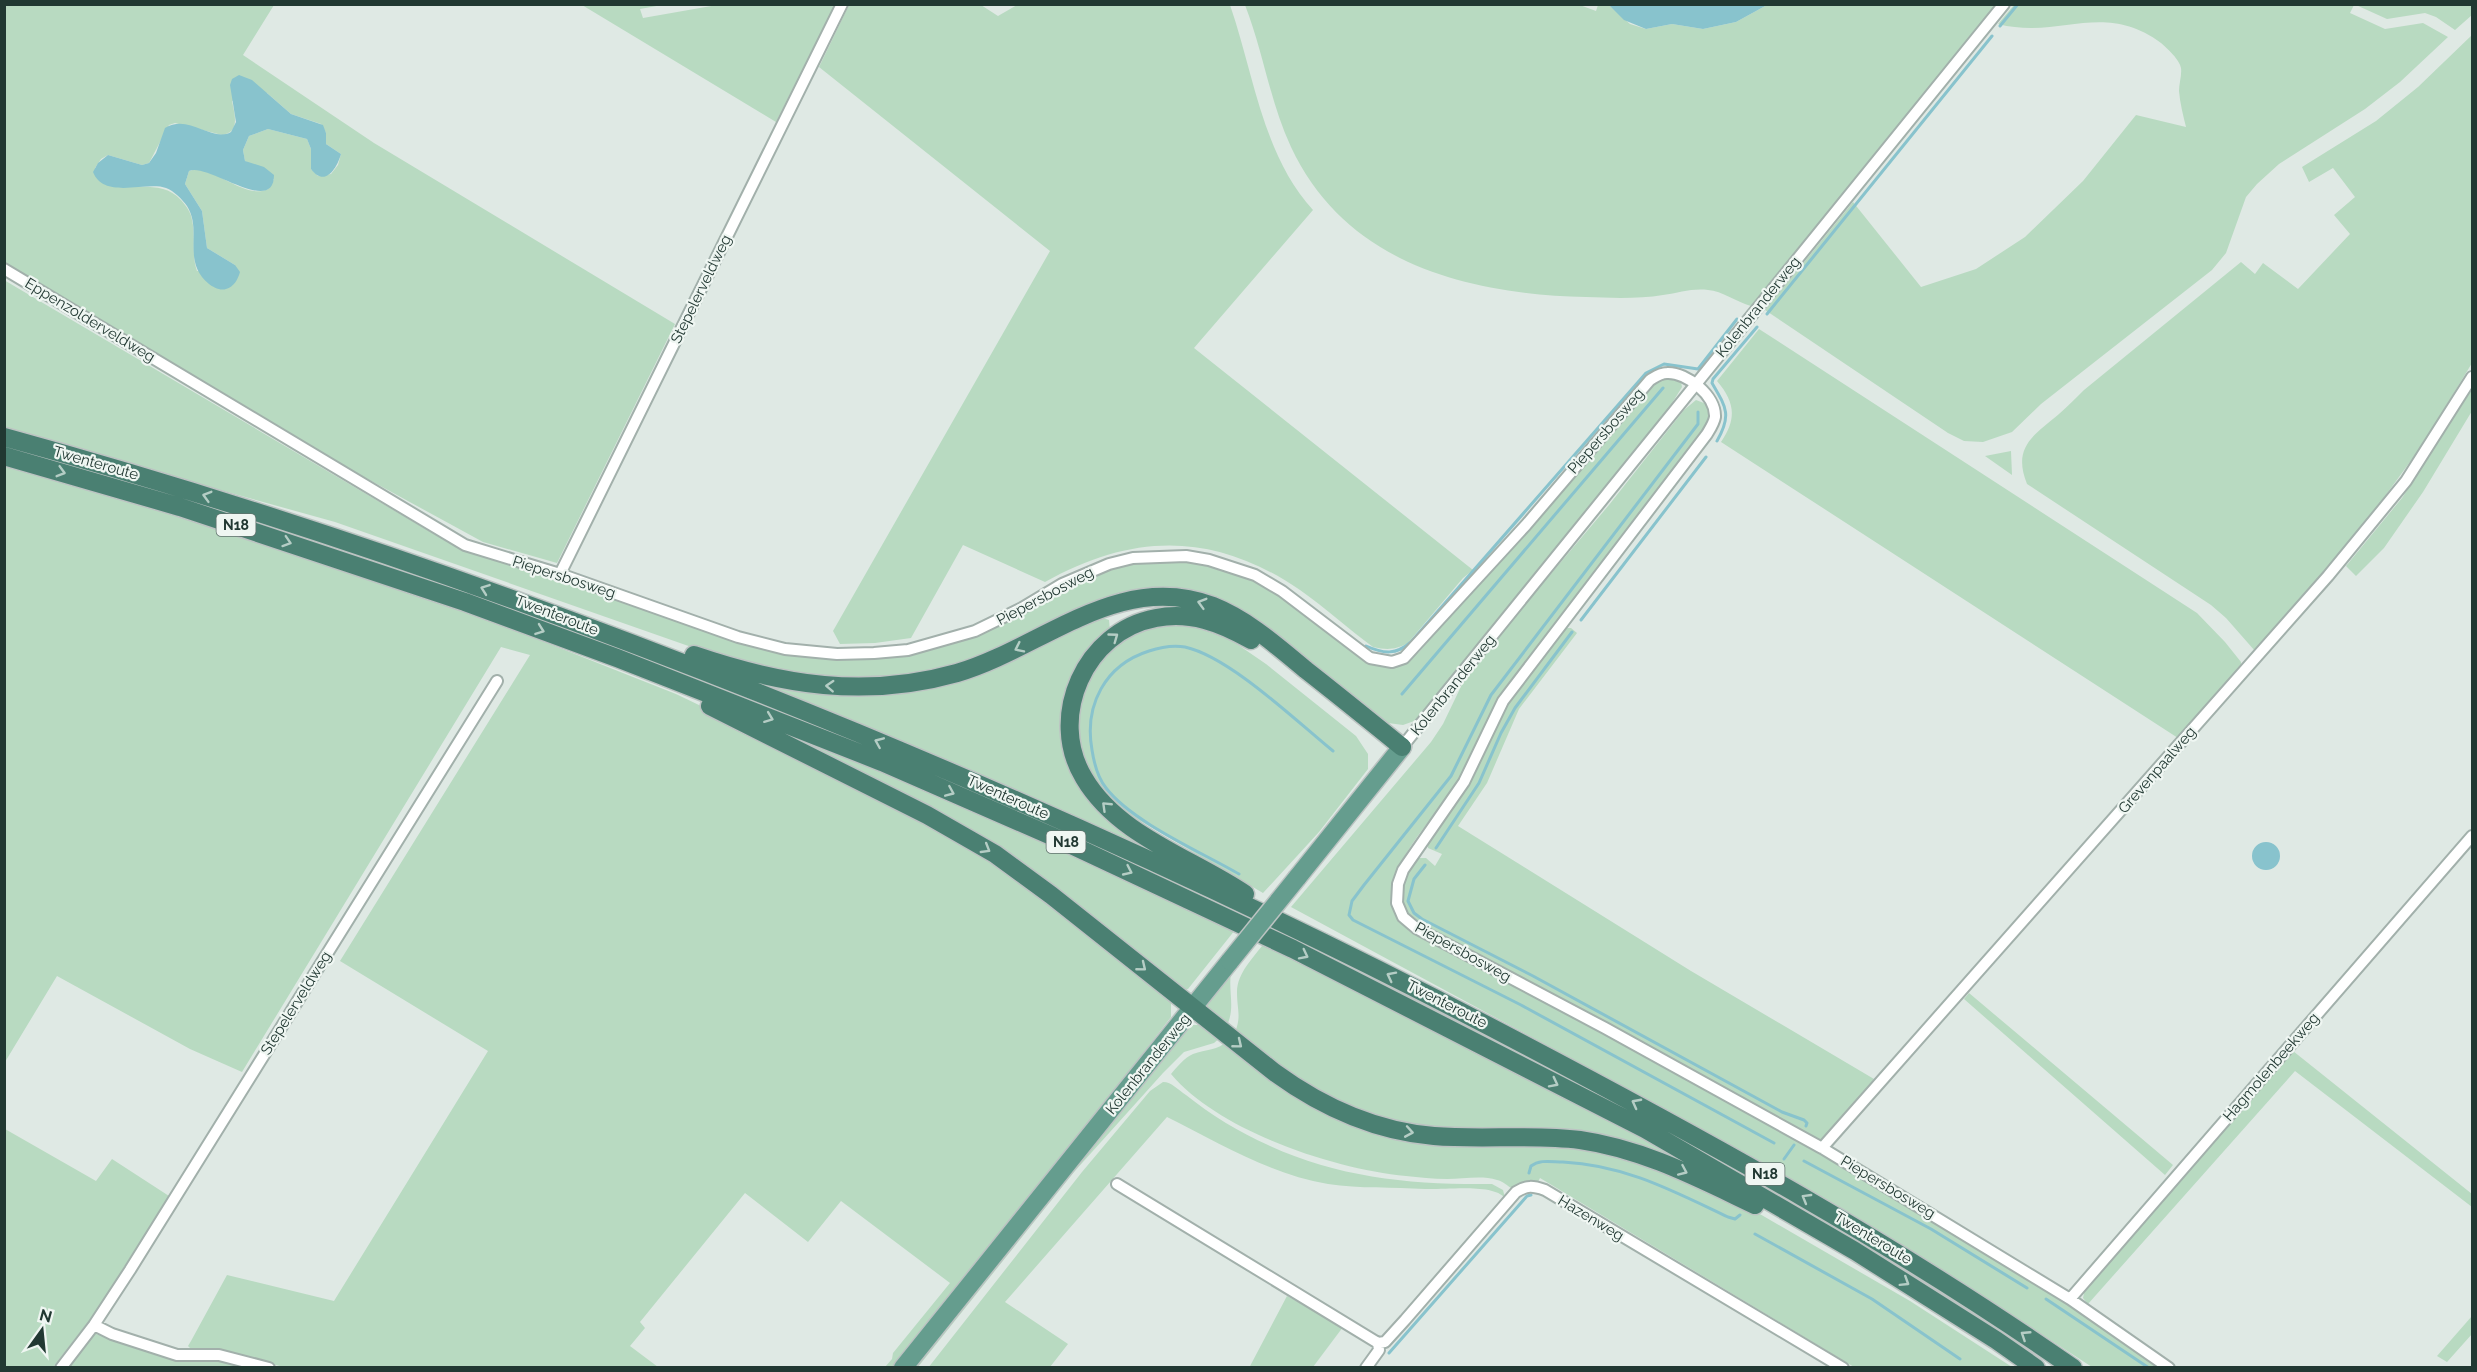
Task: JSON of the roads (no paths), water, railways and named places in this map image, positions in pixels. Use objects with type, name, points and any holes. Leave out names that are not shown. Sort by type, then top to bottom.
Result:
[{"type":"highway","name":"Twenteroute","points":[[4,437],[108,465],[355,542],[540,608],[715,675],[979,784],[1297,928],[1444,1002],[1688,1131],[1923,1268],[2073,1368]]},
{"type":"highway","name":"Twenteroute","points":[[4,456],[180,507],[351,562],[617,658],[892,766],[1063,841],[1228,918],[1645,1129],[1855,1251],[1996,1340],[2036,1368]]},
{"type":"highway","name":"N18","points":[[540,608],[614,627],[713,661],[780,680],[858,687],[891,685],[957,672],[997,658],[1084,615],[1117,602],[1141,597],[1178,597],[1212,606],[1249,625],[1399,751]]},
{"type":"highway","name":"N18","points":[[1297,928],[1237,888],[1140,833],[1106,806],[1094,793],[1076,764],[1070,739],[1071,706],[1082,672],[1100,648],[1112,637],[1140,622],[1172,616],[1204,619],[1220,624],[1252,641],[1399,751]]},
{"type":"highway","name":"N18","points":[[617,658],[927,815],[995,854],[1051,895],[1294,1087],[1323,1104],[1356,1118],[1392,1129],[1433,1136],[1550,1137],[1591,1142],[1640,1154],[1692,1174],[1855,1251]]},
{"type":"main road","name":"Kolenbranderweg","points":[[903,1368],[1399,751]]},
{"type":"street","name":"Stepelerveldweg","points":[[560,574],[842,4]]},
{"type":"street","name":"Kolenbranderweg","points":[[1399,751],[2004,4]]},
{"type":"street","name":"Eppenzolderveldweg","points":[[4,269],[175,372]]},
{"type":"street","name":"Piepersbosweg","points":[[175,372],[465,545],[560,574],[738,637],[785,649],[837,654],[908,650],[975,631],[1022,609],[1062,584],[1109,564],[1133,558],[1186,556],[1209,560],[1255,575],[1282,591],[1361,653],[1382,662],[1404,658],[1417,646],[1650,380],[1667,373],[1679,375],[1696,384],[1712,405],[1715,416],[1707,434],[1503,701],[1464,782],[1403,870],[1398,884],[1397,903],[1403,917],[1430,937],[1605,1028],[1822,1148],[2070,1299],[2169,1368]]},
{"type":"street","name":"Grevenpaalweg","points":[[1822,1148],[2328,576],[2406,481],[2472,377]]},
{"type":"street","name":"Stepelerveldweg","points":[[61,1368],[94,1325],[497,681]]},
{"type":"street","name":"Hagmolenbeekweg","points":[[2070,1299],[2472,836]]},
{"type":"street","points":[[1117,1184],[1378,1343],[1379,1350],[1366,1368]]},
{"type":"street","name":"Hazenweg","points":[[1378,1343],[1385,1342],[1399,1327],[1516,1192],[1524,1186],[1534,1186],[1545,1190],[1843,1368]]},
{"type":"street","points":[[94,1325],[112,1334],[177,1355],[219,1355],[269,1368]]},
{"type":"water","points":[[1609,5],[1767,5],[1736,22],[1703,29],[1672,24],[1646,29],[1624,20]]},
{"type":"water","points":[[239,75],[252,80],[291,114],[323,125],[326,144],[341,154],[330,174],[321,177],[311,169],[311,149],[307,139],[268,129],[249,136],[243,150],[245,161],[264,167],[274,175],[271,187],[263,191],[252,190],[198,170],[189,171],[185,184],[202,211],[207,248],[235,265],[240,272],[233,285],[221,289],[209,284],[196,266],[191,216],[187,206],[178,196],[169,189],[158,186],[116,188],[98,180],[93,172],[98,163],[108,155],[142,165],[149,163],[156,153],[165,128],[174,124],[183,124],[216,134],[231,132],[236,122],[230,85],[232,79]]},
{"type":"water","points":[[2266,842],[2276,846],[2280,856],[2276,866],[2266,870],[2256,866],[2252,856],[2256,846]]},
{"type":"waterway","points":[[2000,26],[2018,4]]},
{"type":"waterway","points":[[1767,314],[1992,36]]},
{"type":"waterway","points":[[1366,646],[1390,652],[1411,642],[1646,373],[1664,364],[1698,369],[1737,319]]},
{"type":"waterway","points":[[1717,441],[1726,418],[1724,405],[1712,383],[1713,379],[1757,327]]},
{"type":"waterway","points":[[1402,694],[1663,388]]},
{"type":"waterway","points":[[1698,412],[1698,424],[1491,695],[1451,776],[1352,901],[1349,915],[1353,920],[1521,1005],[1774,1143]]},
{"type":"waterway","points":[[1581,620],[1706,457]]},
{"type":"waterway","points":[[1436,848],[1479,783],[1501,733],[1515,708],[1572,632]]},
{"type":"waterway","points":[[1239,874],[1132,813],[1103,784],[1094,760],[1090,733],[1095,703],[1110,677],[1120,666],[1134,657],[1158,648],[1185,647],[1203,653],[1242,676],[1333,751]]},
{"type":"waterway","points":[[1425,865],[1414,879],[1408,901],[1414,913],[1422,919],[1533,976],[1782,1112],[1804,1120],[1807,1123],[1806,1126]]},
{"type":"waterway","points":[[1784,1159],[1794,1145]]},
{"type":"waterway","points":[[1529,1173],[1531,1166],[1546,1161],[1607,1168],[1648,1181],[1728,1217],[1735,1219],[1740,1215]]},
{"type":"waterway","points":[[1804,1161],[1931,1229],[2027,1288]]},
{"type":"waterway","points":[[1389,1353],[1527,1196],[1531,1195]]},
{"type":"waterway","points":[[1755,1234],[1872,1299],[1960,1359]]},
{"type":"waterway","points":[[2046,1299],[2149,1368]]}]
